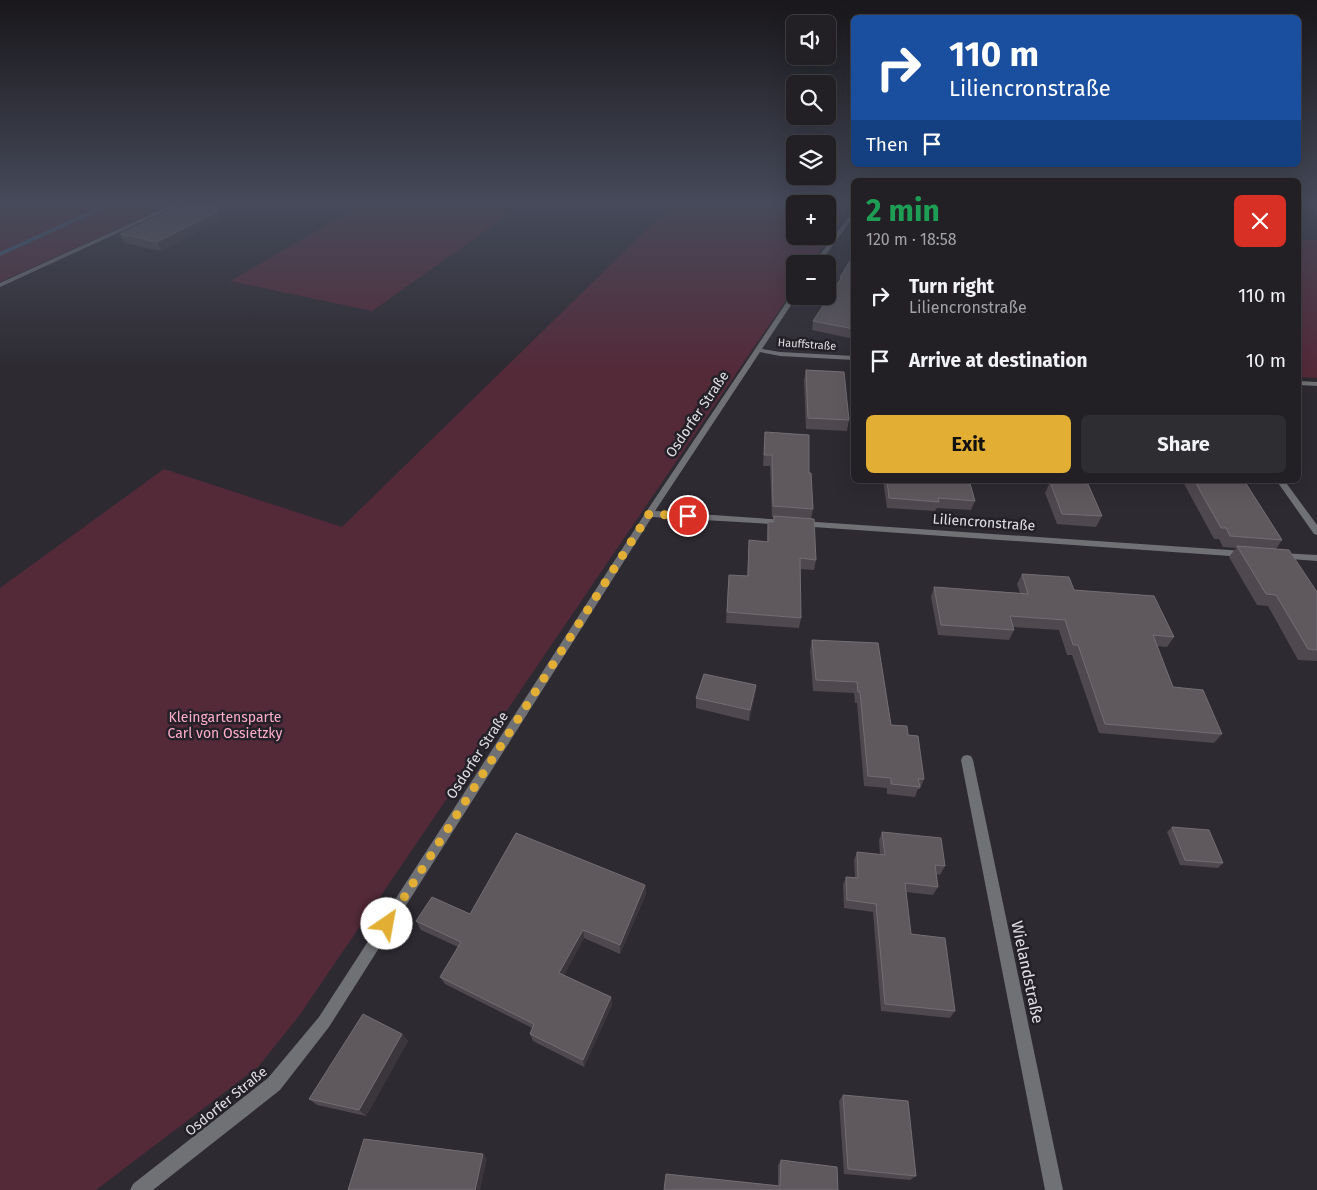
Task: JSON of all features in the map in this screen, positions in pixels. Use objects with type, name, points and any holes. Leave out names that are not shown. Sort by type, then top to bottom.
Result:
[{"type":"street","points":[[0,285],[59,259]]},
{"type":"street","name":"Osdorfer Straße","points":[[139,1190],[274,1084],[324,1022],[649,514],[788,305]]},
{"type":"street","name":"Hauffstraße","points":[[759,350],[780,354],[851,358]]},
{"type":"street","points":[[1301,383],[1317,384]]},
{"type":"street","points":[[1282,483],[1317,532]]},
{"type":"street","name":"Liliencronstraße","points":[[649,514],[1317,558]]},
{"type":"street","name":"Wielandstraße","points":[[967,760],[1054,1190]]},
{"type":"green space","points":[[0,259],[52,259],[0,282]]},
{"type":"green space","points":[[269,259],[446,259],[372,311],[230,281]]},
{"type":"green space","name":"Kleingartensparte Carl von Ossietzky","points":[[617,259],[786,259],[786,300],[299,1016],[258,1067],[96,1190],[0,1190],[0,588],[164,469],[342,527]]},
{"type":"green space","points":[[1301,259],[1317,259],[1317,378],[1301,377]]},
{"type":"building","points":[[851,259],[851,328],[813,321],[824,305],[836,305],[836,286],[842,277],[840,277]]},
{"type":"building","points":[[806,370],[844,372],[849,420],[808,418]]},
{"type":"building","points":[[765,432],[809,435],[809,473],[811,473],[813,509],[773,506],[772,455],[764,455]]},
{"type":"building","points":[[887,483],[970,483],[975,501],[938,498],[939,502],[889,498]]},
{"type":"building","points":[[1050,483],[1088,484],[1102,516],[1062,514]]},
{"type":"building","points":[[1196,483],[1246,483],[1282,540],[1230,536],[1226,528],[1221,528]]},
{"type":"building","points":[[774,516],[814,519],[816,560],[800,558],[801,618],[727,612],[729,575],[748,576],[749,540],[768,542],[768,522],[774,522]]},
{"type":"building","points":[[1237,546],[1289,550],[1317,592],[1317,650],[1308,649],[1276,595],[1266,594]]},
{"type":"building","points":[[1022,574],[1069,577],[1074,590],[1154,596],[1174,637],[1153,635],[1173,687],[1203,690],[1222,734],[1105,724],[1078,645],[1073,645],[1065,620],[1010,616],[1014,630],[941,625],[934,587],[1028,594]]},
{"type":"building","points":[[812,640],[878,643],[891,725],[907,726],[908,735],[918,736],[924,779],[918,779],[920,787],[891,784],[891,778],[868,776],[860,692],[858,692],[857,682],[816,680]]},
{"type":"building","points":[[704,674],[756,685],[750,710],[696,698]]},
{"type":"building","points":[[1172,827],[1209,830],[1223,863],[1185,860]]},
{"type":"building","points":[[882,832],[941,838],[945,866],[935,865],[938,887],[905,883],[911,934],[945,938],[955,1011],[885,1004],[876,904],[847,900],[846,877],[858,878],[857,852],[885,855]]},
{"type":"building","points":[[516,833],[645,885],[620,945],[583,930],[559,973],[611,997],[583,1060],[530,1034],[534,1024],[440,977],[461,942],[416,921],[432,897],[470,914]]},
{"type":"building","points":[[363,1014],[402,1034],[359,1110],[309,1099]]},
{"type":"building","points":[[843,1095],[908,1101],[916,1176],[848,1169]]},
{"type":"building","points":[[364,1139],[483,1154],[475,1190],[348,1190]]},
{"type":"building","points":[[781,1160],[837,1167],[838,1190],[664,1190],[666,1174],[780,1186]]},
{"type":"route","points":[[387,924],[649,514],[688,516]]}]
